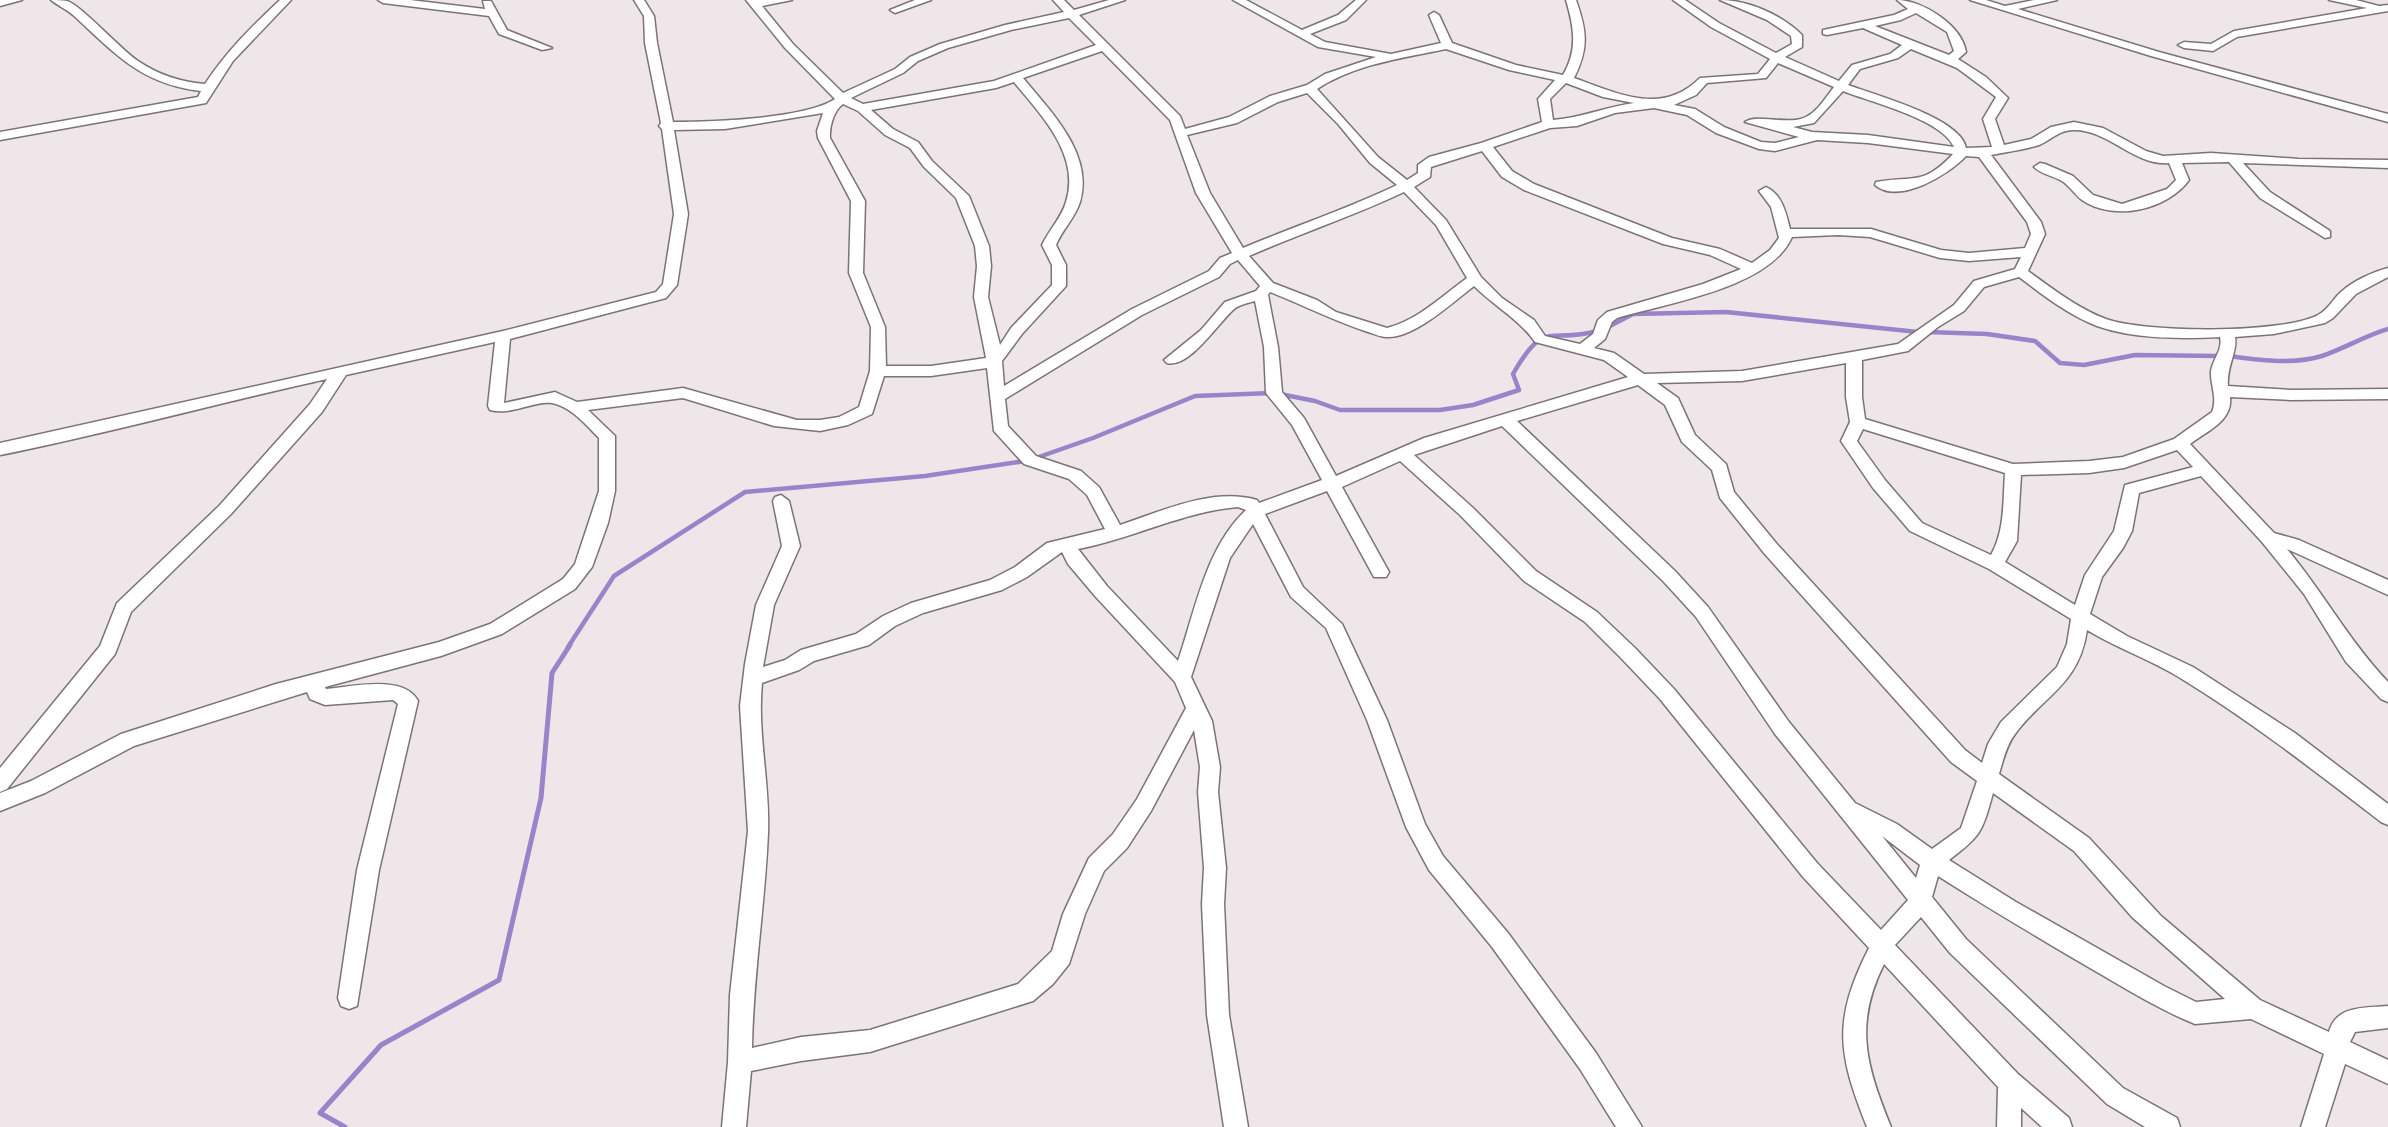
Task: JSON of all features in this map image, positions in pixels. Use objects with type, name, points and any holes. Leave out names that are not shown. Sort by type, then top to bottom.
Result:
[{"type":"street","points":[[0,4],[17,0]]},
{"type":"street","points":[[56,0],[70,5],[150,76],[183,87],[207,88]]},
{"type":"street","points":[[0,136],[202,100],[207,88],[255,30],[286,0]]},
{"type":"street","points":[[383,0],[492,13]]},
{"type":"street","points":[[485,0],[503,32],[546,48]]},
{"type":"street","points":[[0,449],[63,437],[197,403],[503,336],[662,295],[667,290],[681,214],[676,170],[650,43],[649,16],[639,0]]},
{"type":"street","points":[[753,2],[787,0]]},
{"type":"street","points":[[895,10],[926,0]]},
{"type":"street","points":[[1058,0],[1176,119],[1203,192],[1264,290],[1265,331],[1271,347],[1274,393],[1298,422],[1380,572]]},
{"type":"street","points":[[665,126],[735,124],[803,115],[836,102],[899,71],[914,59],[944,46],[1119,0]]},
{"type":"street","points":[[1238,0],[1329,48],[1393,55]]},
{"type":"street","points":[[1300,34],[1352,11],[1361,0]]},
{"type":"street","points":[[1548,124],[1544,99],[1555,85],[1570,76],[1578,53],[1581,30],[1571,0]]},
{"type":"street","points":[[1678,0],[1709,21],[1777,57],[1932,123],[1959,142],[1961,153]]},
{"type":"street","points":[[998,397],[1137,313],[1214,274],[1219,265],[1290,233],[1350,213],[1406,186],[1423,177],[1424,165],[1433,160],[1485,146],[1548,124],[1577,122],[1613,110],[1678,99],[1704,80],[1762,76],[1777,57],[1798,45],[1796,35],[1771,18],[1725,0]]},
{"type":"street","points":[[1902,0],[1947,26],[1956,36],[1960,52],[1950,59]]},
{"type":"street","points":[[1975,0],[2155,54],[2388,118]]},
{"type":"street","points":[[2005,9],[2052,0]]},
{"type":"street","points":[[2184,45],[2213,48],[2234,34],[2388,8],[2334,0]]},
{"type":"street","points":[[753,2],[836,102],[862,108],[996,84],[1104,46]]},
{"type":"street","points":[[1827,32],[1908,15],[1916,9]]},
{"type":"street","points":[[1434,16],[1447,45]]},
{"type":"street","points":[[1866,25],[1908,46],[1950,59],[1975,74],[2002,98],[1989,119],[1999,148]]},
{"type":"street","points":[[1182,133],[1233,120],[1274,99],[1311,88],[1329,76],[1393,55],[1447,45],[1513,68],[1566,79],[1607,94],[1691,112],[1720,130],[1767,147],[1816,136]]},
{"type":"street","points":[[1751,122],[1781,126],[1816,116],[1856,67],[1894,56],[1908,46]]},
{"type":"street","points":[[878,371],[931,371],[992,362],[1002,353],[1016,331],[1059,286],[1059,265],[1049,245],[1062,226],[1077,188],[1072,158],[1060,131],[1016,77]]},
{"type":"street","points":[[1311,88],[1313,95],[1342,121],[1374,160],[1406,186],[1445,229],[1475,279],[1497,301],[1530,323],[1540,339],[1609,356],[1672,402],[1688,438],[1717,464],[1726,494],[1770,548],[1958,756],[2095,856],[2117,887],[2149,919],[2252,1008],[2388,1072]]},
{"type":"street","points":[[575,407],[683,393],[699,396],[765,420],[806,426],[849,421],[866,410],[878,371],[877,323],[862,295],[856,273],[858,201],[824,138],[823,131],[836,102]]},
{"type":"street","points":[[862,108],[889,132],[918,149],[928,164],[962,196],[982,246],[984,265],[981,297],[993,348],[992,362],[1000,427],[1030,460],[1075,475],[1093,491],[1116,534]]},
{"type":"street","points":[[1781,126],[1797,134],[1865,139],[1961,153],[1983,153],[2035,142],[2055,130],[2074,126],[2099,131],[2151,157],[2174,160],[2211,157],[2311,164],[2388,164]]},
{"type":"street","points":[[1485,146],[1507,174],[1529,187],[1668,242],[1715,252],[1752,268]]},
{"type":"street","points":[[1881,185],[1915,185],[1948,168],[1961,153]]},
{"type":"street","points":[[1983,153],[2034,222],[2038,234],[2021,272]]},
{"type":"street","points":[[2233,159],[2266,195],[2325,233]]},
{"type":"street","points":[[2040,167],[2068,180],[2088,198],[2112,206],[2130,208],[2178,188],[2183,180],[2174,160]]},
{"type":"street","points":[[1584,348],[1600,336],[1605,320],[1612,314],[1694,292],[1769,259],[1786,241],[1777,207],[1766,191]]},
{"type":"street","points":[[1785,233],[1871,233],[1940,254],[1969,257],[2029,252]]},
{"type":"street","points":[[2021,272],[2075,311],[2126,330],[2156,334],[2226,332],[2317,321],[2329,316],[2356,288],[2388,272]]},
{"type":"street","points":[[1182,677],[1222,556],[1243,523],[1256,511],[1313,488],[1332,484],[1430,442],[1639,379],[1742,376],[1854,356],[1882,354],[1903,348],[1959,308],[1979,284],[2021,272]]},
{"type":"street","points":[[1172,360],[1206,333],[1230,305],[1264,290],[1343,320],[1387,333],[1396,332],[1421,317],[1475,279]]},
{"type":"street","points":[[1858,422],[2013,470],[2089,467],[2124,462],[2180,443],[2219,415],[2223,405],[2219,371],[2230,344],[2226,332]]},
{"type":"street","points":[[0,802],[38,787],[128,740],[276,692],[461,642],[496,629],[569,584],[583,566],[599,523],[607,491],[607,436],[575,407],[555,397],[503,408],[496,407],[503,336]]},
{"type":"street","points":[[1854,356],[1853,397],[1858,422],[1849,441],[1910,522],[1995,564],[2120,641],[2186,672],[2288,739],[2388,816]]},
{"type":"street","points":[[0,783],[108,649],[122,608],[225,510],[316,408],[340,372]]},
{"type":"street","points":[[2222,391],[2291,395],[2388,394]]},
{"type":"street","points":[[1506,420],[1630,542],[1669,576],[1702,612],[1782,728],[1958,947],[2115,1096],[2168,1127]]},
{"type":"street","points":[[2180,443],[2268,538],[2310,589],[2353,657],[2388,694]]},
{"type":"street","points":[[1402,454],[1466,511],[1530,576],[1591,617],[1629,654],[1667,694],[1810,870],[2010,1082],[2060,1127]]},
{"type":"street","points":[[1879,1127],[1861,1082],[1853,1046],[1854,1023],[1869,970],[1882,944],[1920,902],[1932,861],[1968,834],[1974,823],[1997,744],[2008,728],[2064,672],[2076,644],[2080,618],[2094,575],[2117,544],[2123,531],[2131,489],[2186,476],[2203,469]]},
{"type":"street","points":[[1995,564],[2008,541],[2013,470]]},
{"type":"street","points":[[753,678],[792,665],[808,655],[862,640],[889,621],[917,608],[996,585],[1021,572],[1053,548],[1116,534],[1167,516],[1223,501],[1245,500],[1256,511],[1297,592],[1334,624],[1377,720],[1416,827],[1436,863],[1500,940],[1588,1061],[1630,1127]]},
{"type":"street","points":[[734,1127],[740,1062],[741,995],[758,831],[750,706],[765,605],[791,546],[781,501]]},
{"type":"street","points":[[2268,538],[2292,544],[2388,588]]},
{"type":"street","points":[[1067,544],[1074,559],[1101,591],[1182,677],[1202,721],[1210,767],[1208,792],[1215,868],[1218,1015],[1236,1127]]},
{"type":"street","points":[[315,682],[317,694],[325,698],[396,692],[408,701],[368,870],[349,998]]},
{"type":"street","points":[[740,1062],[801,1049],[870,1041],[1025,993],[1045,976],[1061,957],[1074,914],[1096,865],[1120,841],[1144,805],[1196,708]]},
{"type":"street","points":[[1849,810],[1890,830],[1932,861],[2120,975],[2195,1013],[2252,1008]]},
{"type":"street","points":[[2313,1127],[2332,1071],[2342,1028],[2350,1021],[2388,1017]]},
{"type":"street","points":[[2008,1127],[2010,1082]]},
{"type":"waterway","points":[[1606,328],[1633,314],[1726,312],[1918,332]]},
{"type":"waterway","points":[[2229,356],[2276,361],[2311,359],[2388,329]]},
{"type":"waterway","points":[[1280,394],[1315,401],[1340,410],[1440,410],[1473,405],[1519,390],[1513,374],[1533,345],[1541,339],[1598,331]]},
{"type":"waterway","points":[[1927,332],[1987,334],[2035,341],[2060,363],[2084,365],[2135,355],[2220,356]]},
{"type":"waterway","points":[[1033,459],[1093,438],[1195,396],[1272,393]]},
{"type":"waterway","points":[[568,647],[614,576],[745,492],[925,476],[1025,461]]},
{"type":"waterway","points":[[345,1127],[320,1113],[381,1045],[499,980],[541,798],[552,673],[570,645]]}]
